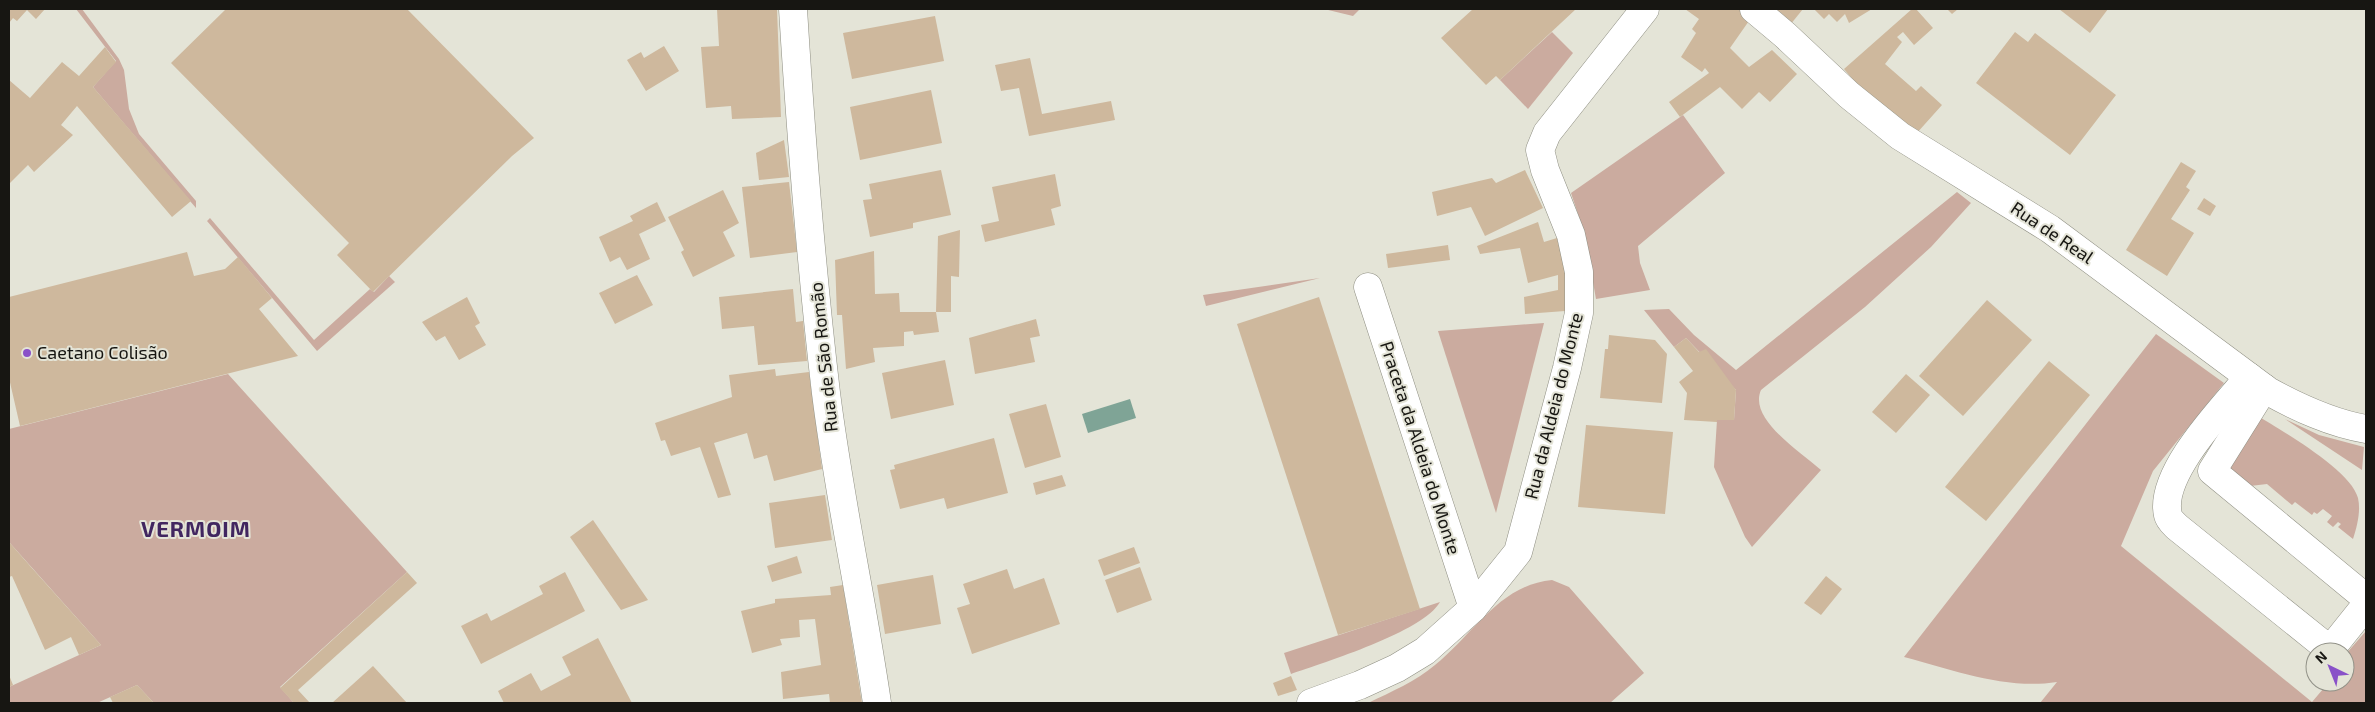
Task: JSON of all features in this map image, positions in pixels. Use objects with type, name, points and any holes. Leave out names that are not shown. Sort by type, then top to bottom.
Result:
[{"type":"street","name":"Rua de São Romão","points":[[793,9],[826,394],[848,537],[865,622],[877,703]]},
{"type":"street","name":"Rua da Aldeia do Monte","points":[[1311,703],[1360,685],[1397,668],[1425,651],[1473,608],[1518,552],[1579,313],[1579,272],[1570,235],[1545,170],[1540,150],[1547,132],[1645,9]]},
{"type":"street","name":"Rua de Real","points":[[1754,9],[1785,35],[1849,95],[1900,136],[2050,229],[2256,382],[2312,413],[2366,429]]},
{"type":"street","name":"Praceta da Aldeia do Monte","points":[[1368,287],[1473,608]]},
{"type":"street","points":[[2171,488],[2212,471],[2256,382]]},
{"type":"street","points":[[2256,382],[2184,457],[2173,477],[2167,502],[2168,517],[2177,527],[2330,650],[2366,605]]},
{"type":"street","points":[[2212,471],[2366,598]]},
{"type":"shaded area","points":[[76,9],[82,9],[119,59],[124,70],[129,109],[139,134],[196,201],[196,208],[93,87],[116,61]]},
{"type":"shaded area","points":[[1324,9],[1360,9],[1353,16]]},
{"type":"shaded area","points":[[1552,32],[1573,53],[1528,109],[1500,80]]},
{"type":"shaded area","points":[[1683,115],[1725,173],[1638,246],[1640,263],[1650,290],[1596,299],[1584,232],[1571,193]]},
{"type":"shaded area","points":[[1957,192],[1971,203],[1931,247],[1865,307],[1761,390],[1759,401],[1762,412],[1769,423],[1821,470],[1752,547],[1745,537],[1714,467],[1717,420],[1734,420],[1736,390],[1686,338],[1674,347],[1644,310],[1669,309],[1694,335],[1736,370]]},
{"type":"shaded area","points":[[210,218],[314,340],[370,289],[374,292],[389,276],[395,282],[317,351],[207,221]]},
{"type":"shaded area","points":[[1320,278],[1206,306],[1203,295]]},
{"type":"shaded area","points":[[1544,323],[1496,513],[1438,331]]},
{"type":"shaded area","points":[[2156,334],[2224,383],[2153,471],[2121,546],[2312,702],[2320,692],[2355,692],[2355,644],[2366,631],[2366,703],[2040,703],[2057,682],[2038,684],[1999,681],[1960,673],[1904,657]]},
{"type":"shaded area","points":[[228,374],[407,572],[280,687],[294,703],[154,703],[137,685],[97,703],[9,703],[9,687],[101,645],[9,542],[9,429]]},
{"type":"shaded area","points":[[1130,399],[1136,418],[1088,433],[1082,414]]},
{"type":"shaded area","points":[[2258,416],[2314,452],[2343,475],[2353,487],[2358,498],[2359,514],[2353,539],[2338,527],[2341,524],[2338,522],[2333,527],[2327,522],[2332,516],[2323,509],[2317,514],[2314,512],[2312,515],[2295,502],[2292,505],[2267,484],[2250,486],[2225,466]]},
{"type":"shaded area","points":[[2285,419],[2319,435],[2364,447],[2362,470]]},
{"type":"shaded area","points":[[1552,580],[1569,587],[1644,673],[1610,703],[1368,703],[1428,671],[1502,601],[1517,591],[1533,584]]},
{"type":"shaded area","points":[[1440,602],[1430,613],[1394,635],[1349,654],[1291,674],[1284,653]]},
{"type":"building","points":[[9,9],[45,9],[36,19],[27,10],[17,21],[13,18],[9,23]]},
{"type":"building","points":[[226,9],[407,9],[534,138],[512,156],[373,292],[337,255],[349,243],[171,63]]},
{"type":"building","points":[[717,9],[777,9],[781,117],[732,119],[731,106],[706,108],[701,47],[719,46]]},
{"type":"building","points":[[1473,9],[1576,9],[1500,80],[1496,76],[1486,85],[1441,38]]},
{"type":"building","points":[[1685,9],[1738,9],[1751,18],[1730,48],[1749,67],[1772,50],[1797,74],[1770,102],[1759,92],[1742,109],[1720,87],[1680,117],[1669,102],[1709,73],[1705,68],[1702,72],[1681,57],[1696,33],[1692,29],[1699,19]]},
{"type":"building","points":[[1769,9],[1803,9],[1790,25]]},
{"type":"building","points":[[1814,9],[1872,9],[1849,23],[1845,14],[1837,22],[1829,14],[1824,19]]},
{"type":"building","points":[[1912,9],[1916,9],[1933,28],[1914,45],[1903,32],[1897,37],[1902,42],[1885,64],[1916,91],[1921,86],[1942,105],[1916,134],[1866,95],[1844,69]]},
{"type":"building","points":[[1947,9],[1958,9],[1952,14]]},
{"type":"building","points":[[2059,9],[2108,9],[2090,33]]},
{"type":"building","points":[[935,16],[944,61],[852,79],[843,33]]},
{"type":"building","points":[[2015,32],[2028,42],[2035,33],[2116,95],[2070,155],[1976,83]]},
{"type":"building","points":[[664,46],[679,71],[646,91],[627,60],[641,52],[644,58]]},
{"type":"building","points":[[105,47],[116,62],[93,87],[191,201],[172,217],[77,106],[61,125],[73,135],[34,172],[28,165],[9,184],[9,80],[30,98],[62,62],[79,76]]},
{"type":"building","points":[[1030,58],[1042,114],[1111,101],[1115,120],[1029,136],[1019,88],[1001,91],[995,65]]},
{"type":"building","points":[[931,90],[942,143],[860,160],[850,107]]},
{"type":"building","points":[[784,140],[789,177],[759,180],[756,153]]},
{"type":"building","points":[[2181,162],[2196,171],[2186,187],[2190,190],[2171,219],[2194,233],[2167,276],[2126,250]]},
{"type":"building","points":[[941,170],[951,215],[913,223],[913,228],[870,237],[863,200],[872,199],[869,184]]},
{"type":"building","points":[[1525,170],[1543,208],[1485,236],[1471,207],[1437,216],[1432,192],[1492,178],[1496,183]]},
{"type":"building","points":[[1055,174],[1061,206],[1051,209],[1055,225],[985,242],[981,225],[999,221],[992,187]]},
{"type":"building","points":[[789,182],[797,252],[750,258],[742,187]]},
{"type":"building","points":[[723,190],[739,223],[723,232],[735,256],[693,277],[681,252],[684,250],[668,217]]},
{"type":"building","points":[[2204,198],[2216,206],[2210,216],[2197,209]]},
{"type":"building","points":[[657,202],[666,221],[639,234],[650,259],[627,270],[620,257],[610,262],[599,237],[633,221],[630,216]]},
{"type":"building","points":[[1538,222],[1544,242],[1557,238],[1566,273],[1565,311],[1525,314],[1524,297],[1558,290],[1558,275],[1528,283],[1520,248],[1480,254],[1477,246]]},
{"type":"building","points":[[960,230],[959,277],[951,276],[951,312],[936,312],[938,236]]},
{"type":"building","points":[[1448,245],[1450,260],[1388,268],[1386,254]]},
{"type":"building","points":[[874,251],[875,294],[899,293],[900,312],[936,312],[939,332],[914,335],[913,331],[904,332],[904,346],[873,348],[875,362],[846,369],[842,315],[837,315],[835,260]]},
{"type":"building","points":[[187,252],[194,276],[225,269],[238,257],[272,298],[259,309],[298,356],[20,426],[9,378],[9,297]]},
{"type":"building","points":[[637,275],[653,305],[615,324],[599,293]]},
{"type":"building","points":[[793,289],[796,322],[803,321],[807,361],[758,365],[754,326],[722,329],[719,297]]},
{"type":"building","points":[[467,297],[480,323],[475,326],[486,345],[459,360],[445,336],[436,341],[422,322]]},
{"type":"building","points":[[1319,297],[1420,609],[1338,635],[1237,324]]},
{"type":"building","points":[[1987,300],[2032,340],[1963,416],[1919,376]]},
{"type":"building","points":[[1036,319],[1040,336],[1030,338],[1035,362],[975,374],[969,338]]},
{"type":"building","points":[[1609,335],[1655,340],[1667,354],[1662,403],[1600,398],[1605,349],[1608,349]]},
{"type":"building","points":[[1686,338],[1699,352],[1706,349],[1736,390],[1734,420],[1717,420],[1717,422],[1684,420],[1687,393],[1679,382],[1693,371],[1674,347]]},
{"type":"building","points":[[945,360],[954,405],[891,419],[882,373]]},
{"type":"building","points":[[2049,361],[2090,395],[1986,521],[1945,487]]},
{"type":"building","points":[[775,369],[776,376],[809,372],[822,469],[774,481],[767,455],[754,459],[747,433],[714,443],[731,495],[718,498],[700,447],[671,456],[665,440],[661,441],[655,423],[732,397],[729,375]]},
{"type":"building","points":[[1906,374],[1930,395],[1896,433],[1872,412]]},
{"type":"building","points":[[1046,404],[1061,457],[1025,468],[1009,414]]},
{"type":"building","points":[[1586,425],[1673,432],[1665,514],[1578,507]]},
{"type":"building","points":[[994,438],[1008,493],[947,509],[944,498],[900,509],[890,470],[895,469],[894,465]]},
{"type":"building","points":[[1062,475],[1066,486],[1036,495],[1033,483]]},
{"type":"building","points":[[825,495],[832,540],[775,548],[769,503]]},
{"type":"building","points":[[593,520],[648,600],[621,610],[570,537]]},
{"type":"building","points":[[9,542],[101,645],[79,655],[71,637],[45,650],[12,576],[9,577]]},
{"type":"building","points":[[1134,547],[1140,563],[1104,576],[1098,560]]},
{"type":"building","points":[[797,556],[802,573],[772,582],[767,566]]},
{"type":"building","points":[[1140,567],[1152,600],[1117,613],[1105,580]]},
{"type":"building","points":[[1007,569],[1014,589],[1044,578],[1060,624],[972,654],[957,608],[970,604],[963,584]]},
{"type":"building","points":[[407,572],[417,583],[298,690],[310,703],[294,703],[280,688]]},
{"type":"building","points":[[565,572],[585,611],[481,664],[461,626],[487,613],[491,621],[543,594],[539,586]]},
{"type":"building","points":[[933,575],[941,624],[885,634],[877,585]]},
{"type":"building","points":[[1826,576],[1842,589],[1821,615],[1804,603]]},
{"type":"building","points":[[843,585],[862,703],[830,703],[829,694],[783,699],[781,672],[821,665],[815,619],[799,620],[800,637],[780,639],[782,645],[752,653],[741,611],[775,603],[775,599],[831,595],[830,587]]},
{"type":"building","points":[[598,638],[632,703],[504,703],[498,691],[531,673],[541,691],[571,675],[562,657]]},
{"type":"building","points":[[373,666],[407,703],[332,703]]},
{"type":"building","points":[[9,675],[13,685],[9,687]]},
{"type":"building","points":[[1291,676],[1297,690],[1278,696],[1273,683]]},
{"type":"building","points":[[137,685],[154,703],[113,703],[110,697]]},
{"type":"place","name":"Caetano Colisão","points":[[27,353]]},
{"type":"district","name":"VERMOIM","points":[[196,529]]}]
